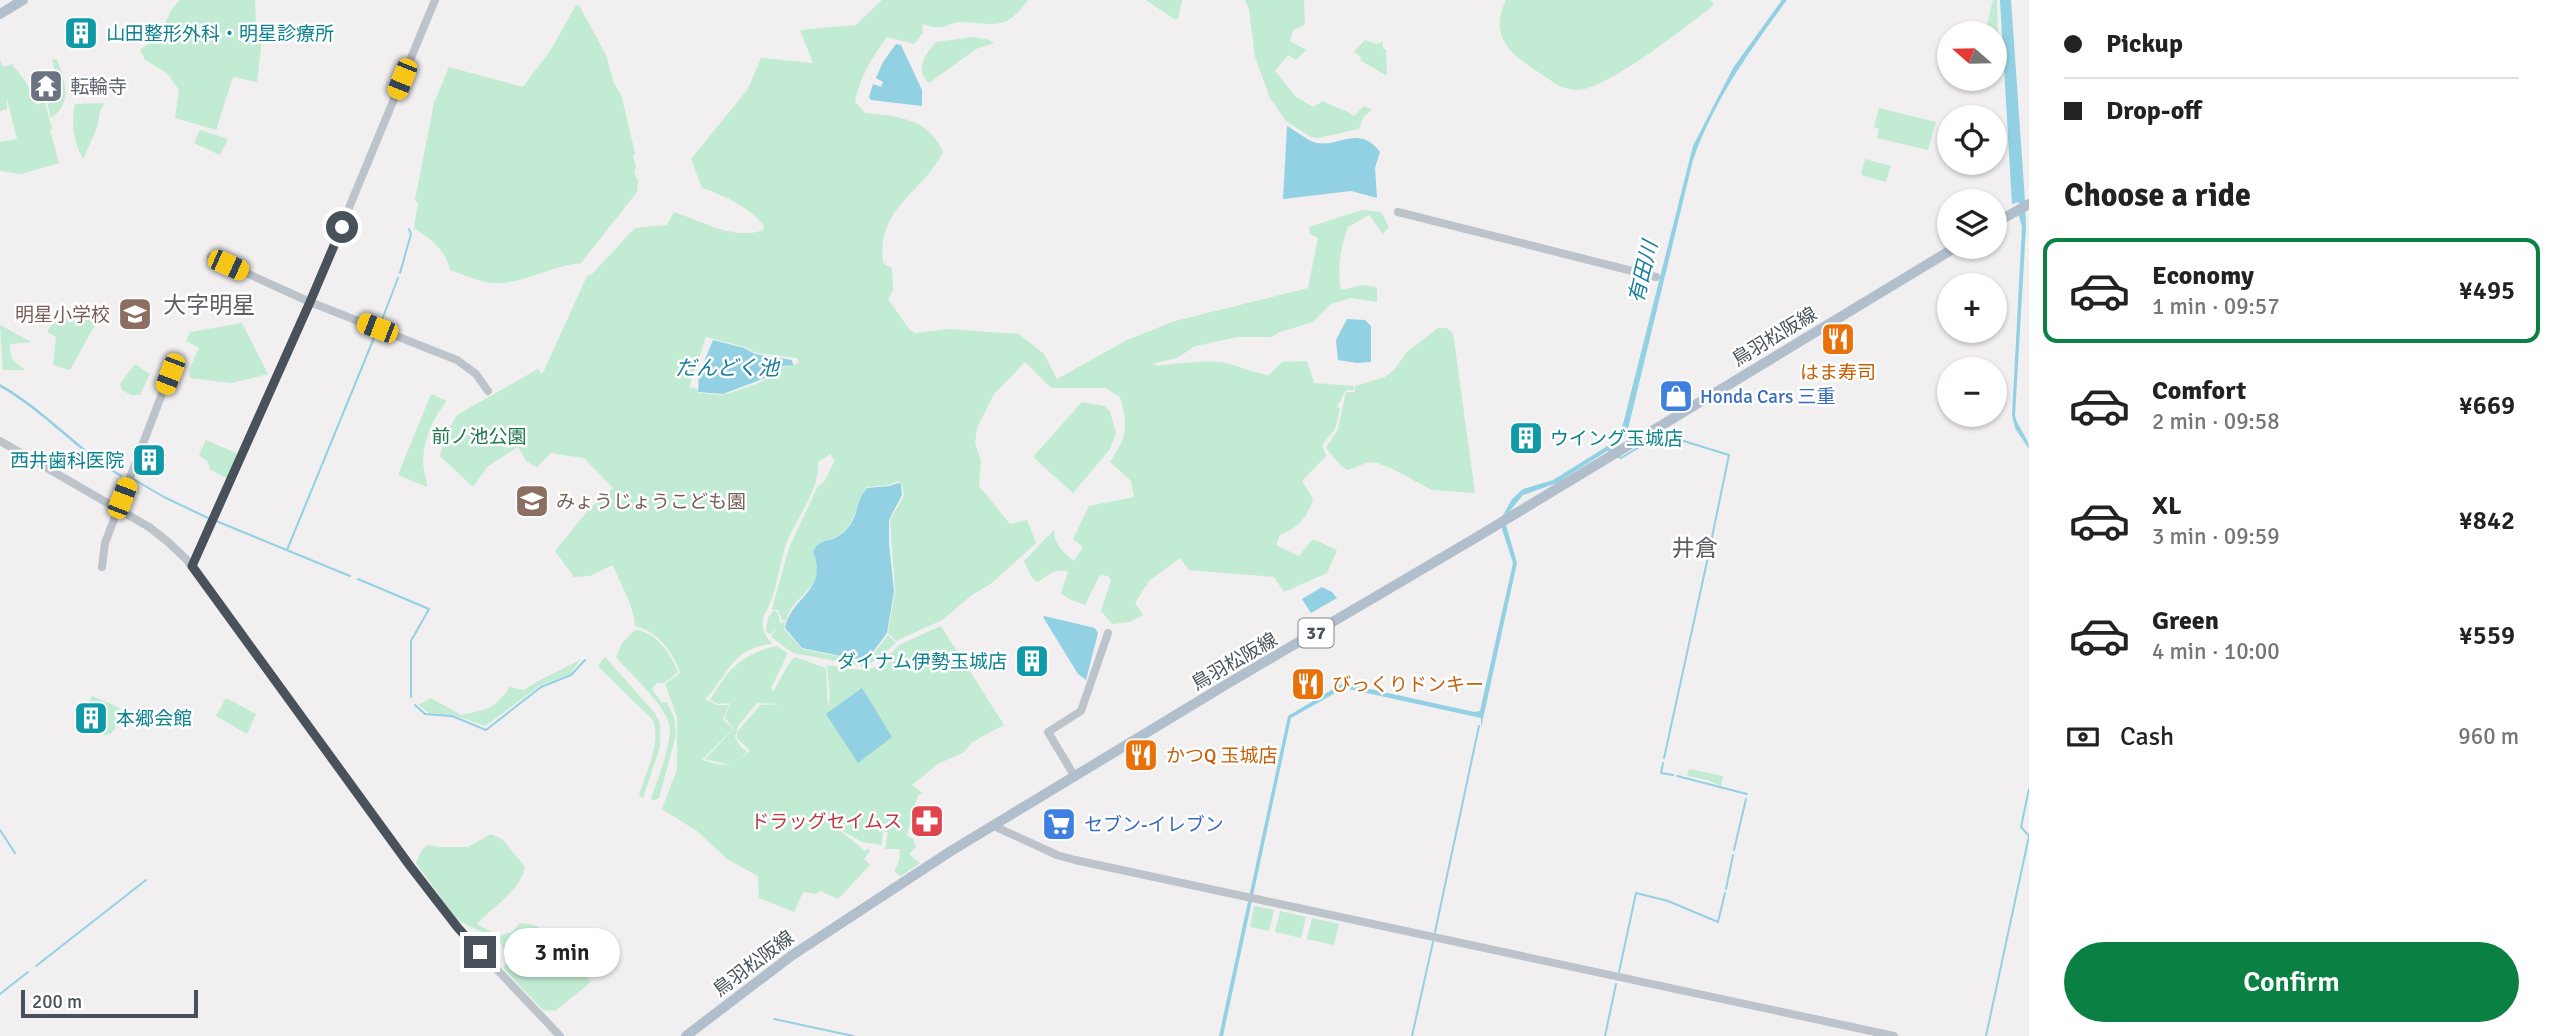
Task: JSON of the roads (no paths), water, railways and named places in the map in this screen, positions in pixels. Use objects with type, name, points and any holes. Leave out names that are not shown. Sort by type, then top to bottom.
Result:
[{"type":"main road","points":[[0,14],[23,0]]},
{"type":"main road","points":[[2007,216],[2028,204]]},
{"type":"main road","name":"鳥羽松阪線","points":[[686,1036],[802,948],[858,910],[1075,776],[1480,536],[1937,259]]},
{"type":"street","points":[[192,566],[310,302],[435,0]]},
{"type":"street","points":[[1398,212],[1656,277]]},
{"type":"street","points":[[211,257],[310,302],[461,362],[476,374],[488,391]]},
{"type":"street","points":[[102,567],[103,547],[173,365]]},
{"type":"street","points":[[0,441],[159,534],[192,566],[436,901],[560,1036]]},
{"type":"street","points":[[1075,776],[1048,732],[1081,711],[1108,633]]},
{"type":"street","points":[[994,826],[1066,858],[1894,1036]]},
{"type":"water","points":[[1782,0],[1787,0],[1722,96],[1693,160],[1629,425],[1625,437],[1616,446],[1620,457],[1607,451],[1557,483],[1523,495],[1509,512],[1506,525],[1517,563],[1481,728],[1481,718],[1344,688],[1291,718],[1223,1036],[1219,1036],[1288,716],[1343,683],[1474,712],[1480,711],[1513,563],[1502,529],[1502,517],[1512,499],[1523,489],[1553,480],[1622,437],[1620,436],[1693,146],[1733,68]]},
{"type":"water","points":[[2000,0],[2011,0],[2026,227],[2015,416],[2029,449],[2015,428],[2012,415],[2022,227],[2019,202],[2012,204],[2005,91],[2007,21],[2001,21]]},
{"type":"water","points":[[896,44],[901,45],[922,90],[922,106],[871,100],[869,97],[873,84],[881,87],[883,82],[876,78]]},
{"type":"water","points":[[1287,126],[1317,143],[1357,138],[1372,144],[1380,152],[1375,168],[1377,198],[1351,191],[1283,199]]},
{"type":"water","points":[[1347,319],[1365,320],[1371,326],[1371,362],[1338,360],[1336,340]]},
{"type":"water","name":"だんどく池","points":[[713,340],[744,348],[755,354],[792,360],[793,365],[783,366],[776,374],[723,394],[698,392],[699,374]]},
{"type":"water","points":[[0,384],[32,405],[122,475],[121,477],[0,387]]},
{"type":"water","points":[[901,484],[902,495],[889,520],[894,591],[887,633],[870,656],[860,660],[802,648],[785,628],[794,608],[813,585],[817,565],[813,552],[815,547],[847,529],[867,488]]},
{"type":"water","points":[[1322,587],[1337,598],[1311,613],[1302,599]]},
{"type":"water","points":[[1044,616],[1095,628],[1098,633],[1086,680],[1078,674]]},
{"type":"water","points":[[862,688],[892,737],[858,763],[826,714]]},
{"type":"waterway","points":[[400,273],[411,234],[409,229]]},
{"type":"waterway","points":[[380,325],[398,278]]},
{"type":"waterway","points":[[287,550],[376,333]]},
{"type":"waterway","points":[[1619,457],[1661,434],[1729,455],[1711,542]]},
{"type":"waterway","points":[[133,479],[208,518]]},
{"type":"waterway","points":[[216,521],[350,576]]},
{"type":"waterway","points":[[1664,758],[1710,548]]},
{"type":"waterway","points":[[358,579],[429,609],[411,641],[411,697]]},
{"type":"waterway","points":[[415,705],[425,714],[452,716],[486,730],[541,687],[571,675],[585,660]]},
{"type":"waterway","points":[[1435,932],[1479,726]]},
{"type":"waterway","points":[[1663,763],[1661,773],[1673,775]]},
{"type":"waterway","points":[[1677,776],[1747,794]]},
{"type":"waterway","points":[[1986,1036],[2029,836],[2021,827],[2029,789]]},
{"type":"waterway","points":[[1734,850],[1746,799]]},
{"type":"waterway","points":[[0,830],[15,853]]},
{"type":"waterway","points":[[1726,889],[1733,855]]},
{"type":"waterway","points":[[36,966],[146,880]]},
{"type":"waterway","points":[[1619,972],[1636,893],[1668,901],[1718,922],[1725,893]]},
{"type":"waterway","points":[[1412,1036],[1433,942]]},
{"type":"waterway","points":[[0,994],[28,972]]},
{"type":"waterway","points":[[1605,1036],[1616,984]]},
{"type":"waterway","points":[[774,1019],[853,1036]]},
{"type":"place","name":"山田整形外科・明星診療所","points":[[81,33]]},
{"type":"place","name":"転輪寺","points":[[46,86]]},
{"type":"place","name":"明星小学校","points":[[135,314]]},
{"type":"place","name":"はま寿司","points":[[1838,339]]},
{"type":"place","name":"Honda Cars 三重","points":[[1676,396]]},
{"type":"place","name":"ウイング玉城店","points":[[1526,438]]},
{"type":"place","name":"西井歯科医院","points":[[149,460]]},
{"type":"place","name":"みょうじょうこども園","points":[[532,501]]},
{"type":"place","name":"ダイナム伊勢玉城店","points":[[1032,661]]},
{"type":"place","name":"びっくりドンキー","points":[[1308,684]]},
{"type":"place","name":"本郷会館","points":[[91,718]]},
{"type":"place","name":"かつQ 玉城店","points":[[1141,755]]},
{"type":"place","name":"ドラッグセイムス","points":[[927,821]]},
{"type":"place","name":"セブン-イレブン","points":[[1059,824]]},
{"type":"district","name":"大字明星","points":[[209,305]]},
{"type":"district","name":"井倉","points":[[1695,548]]},
{"type":"water label","name":"有田川","points":[[1643,272]]},
{"type":"park label","name":"前ノ池公園","points":[[479,436]]}]
